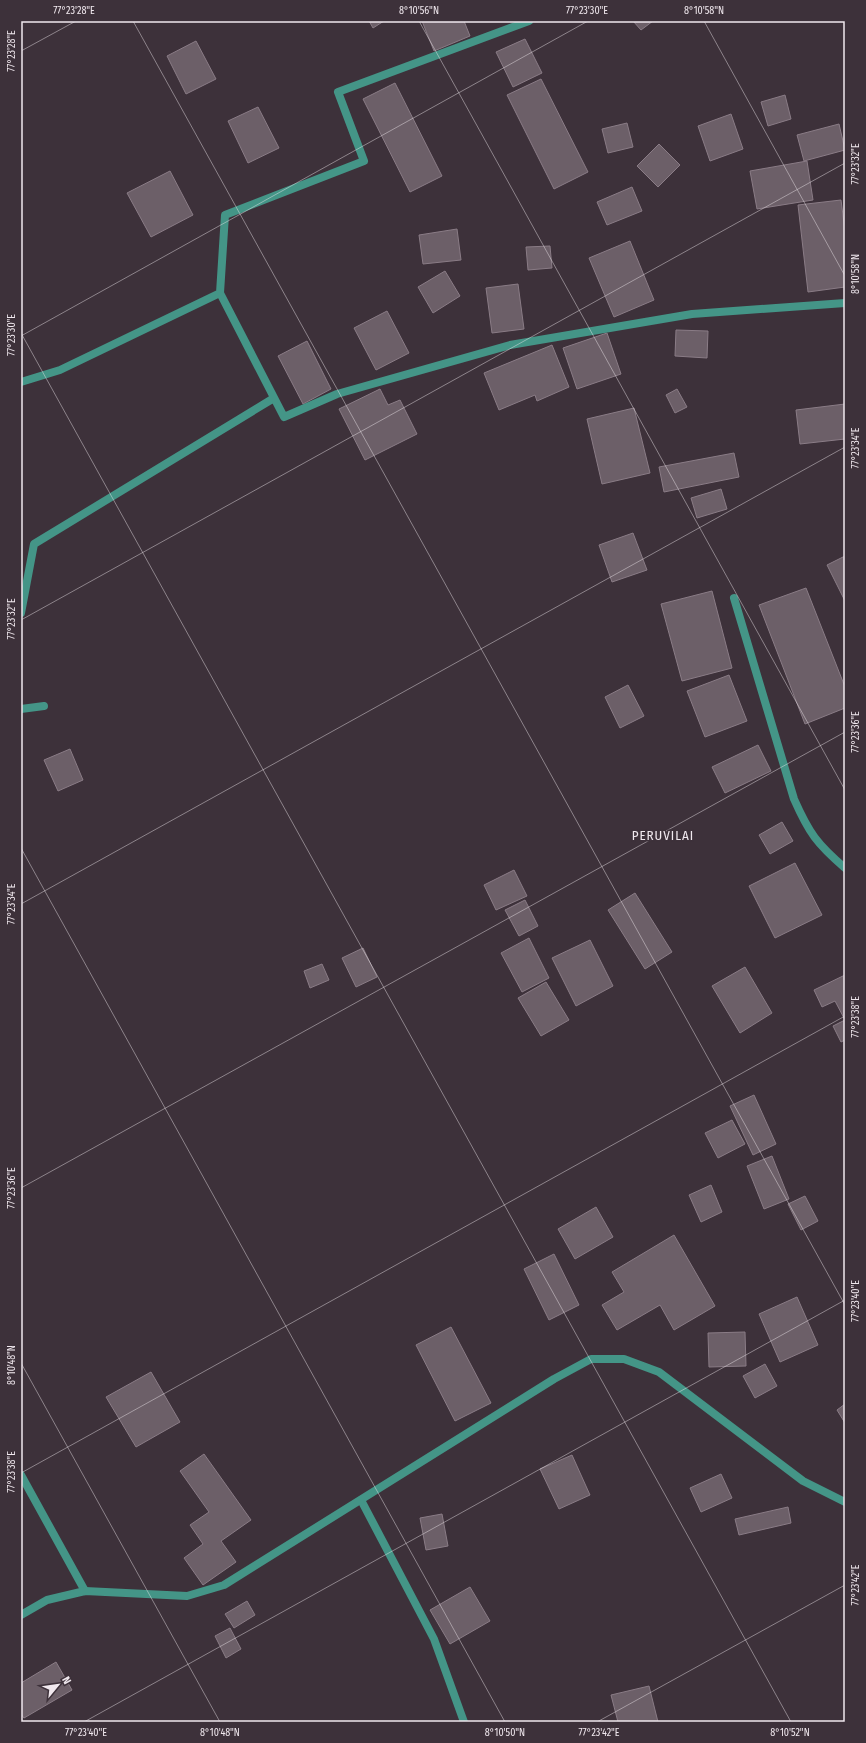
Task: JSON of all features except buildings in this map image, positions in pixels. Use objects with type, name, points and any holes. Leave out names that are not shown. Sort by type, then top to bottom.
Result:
[{"type":"street","points":[[529,21],[338,92],[364,161],[225,215],[220,293],[284,417],[337,394],[510,345],[692,314],[845,303]]},
{"type":"street","points":[[21,382],[60,370],[220,293]]},
{"type":"street","points":[[21,613],[34,544],[274,398]]},
{"type":"street","points":[[734,598],[794,799],[806,826],[815,840],[825,851],[845,868]]},
{"type":"street","points":[[21,709],[44,706]]},
{"type":"street","points":[[21,1614],[47,1600],[85,1591],[187,1596],[224,1585],[554,1379],[591,1359],[624,1359],[659,1372],[803,1481],[845,1502]]},
{"type":"street","points":[[21,1475],[85,1591]]},
{"type":"street","points":[[361,1500],[434,1639],[464,1722]]},
{"type":"district","name":"PERUVILAI","points":[[663,835]]}]
